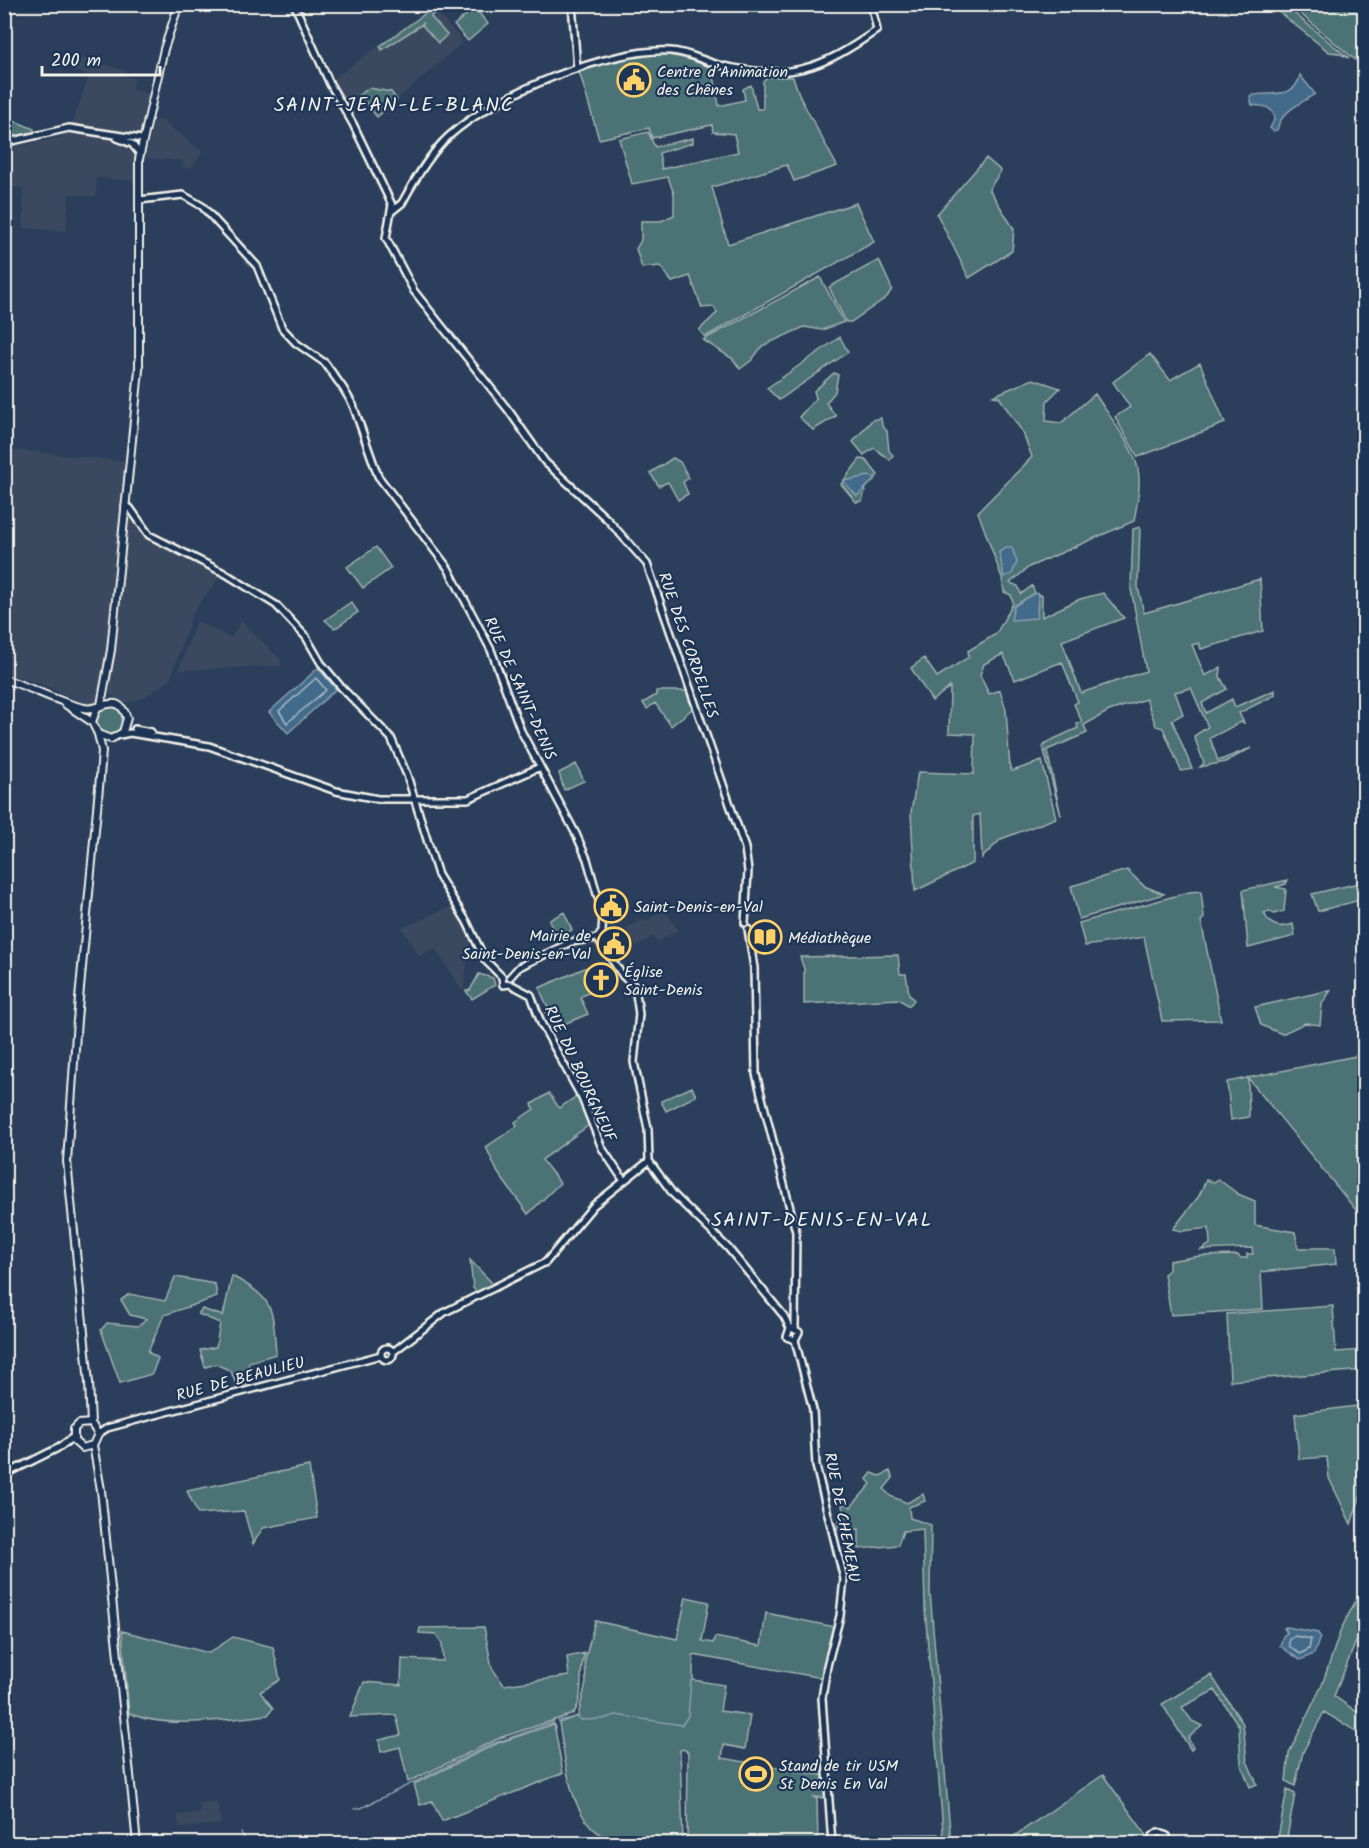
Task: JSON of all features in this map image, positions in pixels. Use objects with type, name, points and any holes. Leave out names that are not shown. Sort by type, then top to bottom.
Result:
[{"type":"main road","points":[[92,722],[102,702],[108,675],[139,370],[140,154],[164,49],[179,4]]},
{"type":"main road","points":[[4,679],[83,708],[102,702],[114,703],[126,713],[127,724],[120,735],[111,738],[98,734]]},
{"type":"main road","points":[[57,698],[92,722],[102,751],[77,1020],[67,1161],[95,1428],[90,1447],[97,1469],[137,1844]]},
{"type":"main road","points":[[102,702],[114,703]]},
{"type":"main road","points":[[127,724],[135,729]]},
{"type":"main road","points":[[100,777],[106,747],[111,738]]},
{"type":"main road","points":[[90,1393],[83,1422],[76,1426],[74,1441],[90,1447]]},
{"type":"main road","points":[[83,1422],[95,1428]]},
{"type":"street","points":[[294,4],[330,84],[356,130],[393,207],[402,203],[448,137],[505,99],[577,69],[630,53],[682,52],[719,65],[768,74],[790,72],[830,59],[877,30],[871,4]]},
{"type":"street","points":[[572,4],[577,69]]},
{"type":"street","points":[[4,142],[69,128],[142,141]]},
{"type":"street","points":[[108,134],[132,144],[140,154]]},
{"type":"street","points":[[121,139],[142,141]]},
{"type":"street","name":"RUE DE SAINT-DENIS","points":[[140,200],[183,195],[202,206],[257,266],[264,278],[274,313],[285,332],[333,372],[353,405],[378,476],[448,568],[483,632],[493,654],[514,717],[587,859],[603,915],[602,932],[597,938]]},
{"type":"street","name":"RUE DES CORDELLES","points":[[393,207],[387,225],[388,244],[423,302],[509,411],[545,462],[608,520],[647,564],[745,848],[748,871],[747,926],[754,968],[756,1074],[796,1232],[793,1328],[799,1334],[795,1340]]},
{"type":"street","points":[[125,506],[130,508],[149,535],[228,575],[276,605],[293,621],[341,687],[391,738],[415,800],[438,875],[467,922],[485,960],[502,977],[510,976],[519,966],[561,946],[576,940],[597,938],[622,976],[634,987],[639,1014],[634,1062],[648,1126],[649,1161],[673,1194],[735,1256],[784,1316],[793,1328],[787,1335],[790,1340],[795,1340]]},
{"type":"street","points":[[135,729],[229,751],[344,793],[378,799],[468,799],[540,767]]},
{"type":"street","points":[[120,735],[130,733],[179,739]]},
{"type":"street","points":[[510,976],[510,984]]},
{"type":"street","name":"RUE DU BOURGNEUF","points":[[502,977],[503,985],[510,984],[531,995],[541,1023],[582,1098],[602,1149],[624,1181]]},
{"type":"street","points":[[624,1181],[649,1161]]},
{"type":"street","name":"RUE DE BEAULIEU","points":[[95,1428],[107,1428],[381,1355],[388,1360],[393,1352],[445,1312],[546,1262],[594,1205],[624,1181]]},
{"type":"street","name":"RUE DE CHEMEAU","points":[[795,1340],[813,1410],[816,1466],[844,1579],[840,1616],[822,1698],[832,1844]]},
{"type":"street","points":[[4,1475],[74,1441]]},
{"type":"street","points":[[1152,1843],[1153,1835],[1161,1832],[1167,1836],[1166,1844]]},
{"type":"shaded area","points":[[432,7],[463,42],[377,117],[362,99],[349,109],[332,80]]},
{"type":"shaded area","points":[[80,57],[126,71],[125,76],[135,78],[132,89],[149,94],[135,151],[134,181],[96,177],[96,197],[69,194],[66,231],[24,228],[23,188],[5,186],[5,149],[62,137],[74,120],[89,76],[75,71]]},
{"type":"shaded area","points":[[160,119],[203,152],[190,169],[183,169],[183,161],[146,158],[154,122]]},
{"type":"shaded area","points":[[4,449],[123,461],[130,502],[146,528],[218,572],[218,579],[193,612],[170,680],[143,698],[126,703],[117,701],[110,694],[101,693],[98,701],[87,705],[42,684],[5,673]]},
{"type":"shaded area","points":[[196,621],[231,638],[241,621],[281,660],[281,666],[179,670]]},
{"type":"shaded area","points":[[454,905],[466,926],[470,942],[463,992],[435,948],[419,956],[402,928]]},
{"type":"shaded area","points":[[664,909],[678,930],[657,942],[653,936],[637,947],[626,929],[642,919],[645,922]]},
{"type":"shaded area","points":[[217,1801],[221,1824],[179,1828],[178,1815],[200,1812],[199,1803]]},
{"type":"green space","points":[[1270,5],[1284,5],[1349,58],[1329,52]]},
{"type":"green space","points":[[1290,5],[1364,5],[1364,68],[1360,64]]},
{"type":"green space","points":[[433,8],[435,11],[431,17],[447,35],[438,43],[422,25],[424,23],[382,50],[380,46]]},
{"type":"green space","points":[[475,8],[488,24],[468,41],[454,25]]},
{"type":"green space","points":[[657,53],[712,63],[719,106],[745,100],[743,89],[751,85],[757,109],[763,109],[763,81],[767,77],[793,77],[800,97],[837,166],[794,181],[787,165],[712,187],[728,244],[856,203],[874,242],[705,337],[699,330],[717,313],[714,307],[702,308],[690,276],[672,282],[660,266],[642,268],[636,249],[641,240],[641,221],[661,221],[674,215],[674,194],[668,177],[632,184],[619,139],[648,132],[655,147],[693,138],[693,143],[659,153],[662,169],[738,152],[734,134],[713,132],[712,125],[652,138],[649,128],[599,139],[579,71],[629,57]]},
{"type":"green space","points":[[369,88],[391,92],[397,100],[377,117],[359,95]]},
{"type":"green space","points":[[4,112],[15,121],[34,129],[34,132],[5,138]]},
{"type":"green space","points":[[986,158],[1001,171],[989,189],[1014,229],[1012,251],[969,278],[937,214]]},
{"type":"green space","points":[[879,260],[892,289],[887,297],[851,322],[846,322],[829,287]]},
{"type":"green space","points":[[820,277],[844,322],[822,330],[804,327],[762,346],[752,360],[740,369],[733,359],[703,340]]},
{"type":"green space","points":[[840,337],[848,352],[779,400],[767,388]]},
{"type":"green space","points":[[1150,354],[1170,380],[1200,363],[1225,423],[1138,457],[1115,417],[1130,407],[1113,382]]},
{"type":"green space","points":[[834,373],[838,375],[835,392],[826,403],[836,416],[813,430],[799,417],[816,398],[814,391]]},
{"type":"green space","points":[[1033,379],[1060,388],[1047,401],[1046,421],[1061,423],[1095,394],[1120,430],[1131,451],[1138,469],[1139,488],[1134,521],[1029,567],[1010,583],[1018,586],[1021,594],[1032,586],[1035,593],[1014,606],[1037,617],[1038,594],[1042,596],[1042,617],[1080,599],[1103,593],[1124,618],[1062,641],[1081,693],[1146,671],[1131,589],[1133,529],[1140,527],[1138,587],[1144,613],[1260,579],[1263,631],[1201,649],[1199,643],[1192,645],[1205,676],[1221,667],[1220,677],[1227,689],[1202,703],[1206,713],[1232,699],[1235,707],[1275,690],[1275,695],[1239,713],[1244,723],[1241,722],[1210,738],[1218,761],[1251,748],[1225,762],[1200,767],[1204,763],[1194,736],[1208,727],[1191,688],[1175,692],[1183,714],[1172,720],[1192,769],[1181,771],[1163,728],[1156,726],[1146,699],[1109,711],[1084,725],[1087,733],[1047,750],[1061,816],[1043,747],[1047,742],[1078,728],[1077,724],[1082,722],[1074,704],[1078,702],[1062,662],[1015,680],[1003,654],[984,664],[980,675],[989,694],[1000,690],[1006,710],[1010,768],[1012,771],[1042,761],[1056,818],[1001,839],[982,858],[980,814],[973,816],[973,863],[915,891],[911,812],[918,772],[974,774],[975,734],[949,733],[950,687],[932,701],[911,668],[924,658],[937,677],[969,657],[968,651],[996,634],[1013,603],[1011,595],[1004,592],[1002,578],[978,512],[1032,457],[1023,433],[999,397],[993,396]]},
{"type":"green space","points":[[881,418],[882,426],[887,431],[889,451],[893,455],[890,460],[874,448],[864,455],[853,442],[872,420]]},
{"type":"green space","points":[[673,458],[680,462],[689,478],[683,482],[688,494],[678,500],[668,482],[659,486],[650,473]]},
{"type":"green space","points":[[860,459],[866,460],[878,475],[866,488],[862,501],[856,502],[841,484]]},
{"type":"green space","points":[[376,547],[391,568],[363,588],[347,567]]},
{"type":"green space","points":[[351,602],[358,612],[337,627],[334,628],[325,620]]},
{"type":"green space","points":[[656,691],[686,691],[692,709],[671,726],[655,703],[647,709],[643,703],[656,695]]},
{"type":"green space","points":[[110,705],[116,706],[124,714],[124,726],[116,734],[110,735],[104,734],[96,726],[95,720],[96,714],[104,706]]},
{"type":"green space","points":[[576,764],[584,781],[564,790],[559,773]]},
{"type":"green space","points":[[1127,870],[1144,886],[1164,894],[1079,919],[1071,886]]},
{"type":"green space","points":[[1288,880],[1286,884],[1275,887],[1286,889],[1284,911],[1274,914],[1270,911],[1264,913],[1276,926],[1293,924],[1295,936],[1248,948],[1243,890]]},
{"type":"green space","points":[[1355,884],[1358,894],[1364,893],[1364,899],[1318,911],[1312,894]]},
{"type":"green space","points":[[1201,891],[1204,918],[1201,921],[1221,1020],[1162,1021],[1144,937],[1085,946],[1079,923],[1189,892]]},
{"type":"green space","points":[[564,912],[572,930],[557,939],[549,920]]},
{"type":"green space","points":[[898,955],[900,974],[906,974],[909,994],[914,1000],[909,1006],[899,999],[804,1004],[804,969],[800,957]]},
{"type":"green space","points":[[587,967],[597,989],[580,997],[588,1014],[554,1028],[546,1012],[549,1010],[539,988]]},
{"type":"green space","points":[[479,974],[493,978],[495,985],[472,999],[466,991],[470,990]]},
{"type":"green space","points":[[1331,990],[1322,1004],[1320,1025],[1305,1023],[1282,1034],[1261,1025],[1255,1007]]},
{"type":"green space","points":[[1356,1056],[1364,1091],[1364,1220],[1248,1078],[1249,1117],[1231,1120],[1227,1082]]},
{"type":"green space","points":[[692,1087],[696,1096],[666,1111],[661,1101]]},
{"type":"green space","points":[[549,1093],[559,1108],[577,1096],[589,1125],[542,1160],[560,1183],[528,1214],[498,1173],[486,1147],[517,1126],[515,1122],[534,1109],[532,1104]]},
{"type":"green space","points":[[1218,1179],[1238,1194],[1255,1201],[1255,1225],[1295,1232],[1298,1248],[1335,1248],[1336,1264],[1261,1272],[1263,1309],[1171,1315],[1164,1274],[1169,1270],[1169,1261],[1200,1256],[1238,1255],[1240,1258],[1247,1258],[1247,1254],[1253,1254],[1252,1248],[1201,1250],[1210,1244],[1209,1228],[1182,1231],[1173,1229],[1199,1196],[1206,1180],[1214,1182]]},
{"type":"green space","points":[[470,1260],[492,1283],[491,1287],[478,1293],[473,1288]]},
{"type":"green space","points":[[232,1276],[257,1292],[269,1307],[274,1326],[276,1354],[249,1362],[247,1384],[238,1390],[231,1371],[216,1364],[205,1367],[200,1350],[216,1347],[220,1323],[198,1314],[202,1309],[223,1316]]},
{"type":"green space","points":[[175,1277],[215,1284],[217,1297],[164,1315],[148,1352],[158,1358],[152,1374],[120,1383],[101,1330],[107,1323],[138,1326],[146,1319],[130,1315],[121,1300],[129,1294],[165,1301]]},
{"type":"green space","points":[[1333,1306],[1336,1352],[1364,1350],[1364,1370],[1230,1381],[1227,1314]]},
{"type":"green space","points":[[1364,1405],[1364,1486],[1351,1524],[1329,1478],[1327,1457],[1299,1459],[1295,1414]]},
{"type":"green space","points":[[309,1466],[317,1518],[263,1528],[253,1544],[244,1511],[198,1514],[187,1491]]},
{"type":"green space","points":[[890,1471],[893,1478],[884,1489],[890,1496],[907,1503],[923,1494],[925,1501],[909,1507],[910,1518],[931,1525],[930,1592],[951,1843],[944,1843],[925,1609],[923,1529],[903,1531],[898,1545],[859,1549],[859,1529],[836,1530],[843,1511],[842,1505],[847,1504],[851,1507],[871,1484],[867,1479],[872,1473],[880,1476]]},
{"type":"green space","points":[[1364,1585],[1364,1622],[1334,1696],[1364,1717],[1364,1736],[1324,1712],[1303,1752],[1295,1786],[1286,1781],[1289,1753],[1322,1685],[1341,1629]]},
{"type":"green space","points":[[686,1597],[709,1602],[702,1641],[713,1643],[715,1637],[761,1646],[766,1613],[835,1627],[822,1678],[693,1655],[693,1680],[724,1685],[720,1711],[750,1715],[745,1749],[724,1745],[722,1758],[826,1776],[827,1798],[813,1797],[817,1799],[818,1843],[687,1843],[688,1752],[683,1749],[680,1750],[683,1843],[623,1843],[605,1837],[591,1827],[581,1813],[569,1778],[559,1723],[578,1716],[586,1683],[585,1660],[595,1621],[677,1639]]},
{"type":"green space","points":[[484,1627],[492,1668],[504,1685],[569,1676],[567,1657],[585,1653],[577,1707],[573,1714],[502,1737],[408,1782],[400,1747],[381,1752],[379,1740],[401,1735],[396,1715],[350,1717],[364,1682],[401,1685],[402,1659],[443,1661],[442,1643],[436,1634],[419,1633],[420,1628]]},
{"type":"green space","points":[[122,1631],[209,1653],[233,1637],[273,1647],[280,1680],[260,1692],[273,1708],[268,1715],[197,1722],[160,1721],[129,1713]]},
{"type":"green space","points":[[1211,1675],[1243,1724],[1247,1761],[1257,1784],[1250,1787],[1241,1764],[1239,1726],[1215,1690],[1182,1707],[1192,1721],[1202,1726],[1188,1738],[1193,1748],[1191,1750],[1162,1704]]},
{"type":"green space","points":[[554,1724],[563,1773],[442,1821],[432,1801],[420,1805],[414,1784],[498,1743]]},
{"type":"green space","points":[[1103,1775],[1145,1833],[1146,1843],[1004,1843]]},
{"type":"green space","points":[[1287,1790],[1295,1794],[1286,1843],[1277,1843]]},
{"type":"green space","points":[[938,1834],[938,1844],[846,1843],[845,1835]]},
{"type":"water","points":[[1300,75],[1315,94],[1287,113],[1279,123],[1277,130],[1273,131],[1270,128],[1275,118],[1271,110],[1252,105],[1250,96],[1286,92],[1297,83]]},
{"type":"water","points":[[869,476],[876,478],[857,496],[843,481]]},
{"type":"water","points":[[1012,548],[1017,562],[1012,574],[1004,577],[999,552]]},
{"type":"water","points":[[1035,593],[1038,594],[1037,618],[1011,620],[1014,606]]},
{"type":"water","points":[[318,668],[336,689],[288,733],[269,712]]},
{"type":"water","points":[[1284,1628],[1318,1633],[1320,1637],[1314,1654],[1300,1660],[1280,1646],[1283,1636],[1287,1633]]},
{"type":"waterway","points":[[558,1721],[577,1717],[582,1720],[603,1719],[616,1715],[682,1725],[688,1716],[691,1681]]},
{"type":"waterway","points":[[354,1809],[361,1808],[492,1744],[554,1722]]},
{"type":"waterway","points":[[241,1832],[247,1844]]},
{"type":"place","name":"Centre d’Animation des Chênes","points":[[634,80]]},
{"type":"place","name":"Saint-Denis-en-Val","points":[[611,906]]},
{"type":"place","name":"Médiathèque","points":[[765,937]]},
{"type":"place","name":"Mairie de Saint-Denis-en-Val","points":[[614,944]]},
{"type":"place","name":"Église Saint-Denis","points":[[601,980]]},
{"type":"place","name":"Stand de tir USM St Denis En Val","points":[[756,1774]]},
{"type":"district","name":"SAINT-JEAN-LE-BLANC","points":[[394,104]]},
{"type":"district","name":"SAINT-DENIS-EN-VAL","points":[[822,1219]]}]
